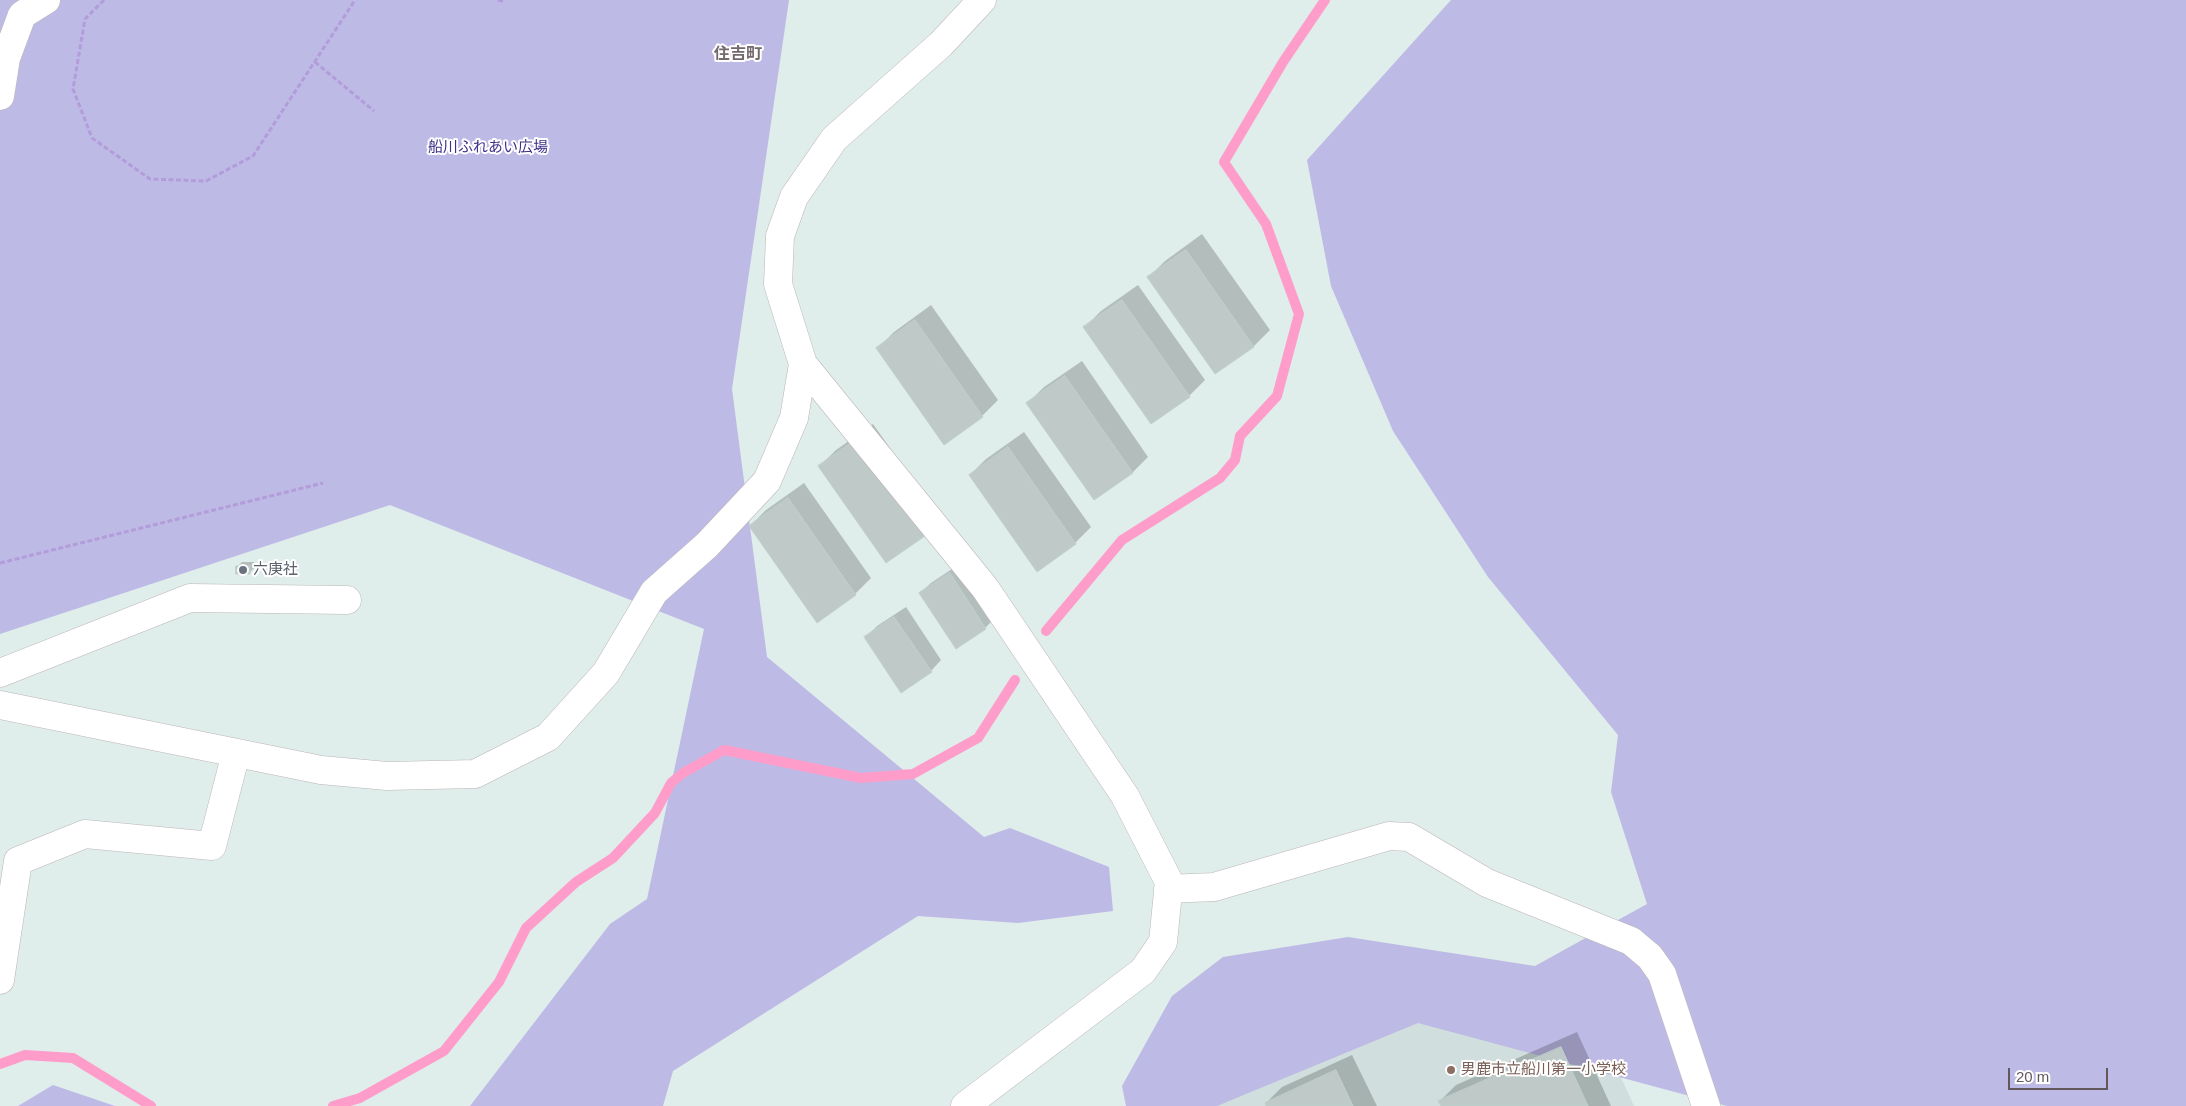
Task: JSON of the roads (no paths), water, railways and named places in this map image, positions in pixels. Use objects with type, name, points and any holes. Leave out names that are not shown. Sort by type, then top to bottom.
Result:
[{"type":"street","points":[[0,96],[6,58],[22,15],[46,0]]},
{"type":"street","points":[[965,1106],[1143,972],[1163,942],[1169,882],[1124,796],[984,588],[803,364],[778,284],[780,236],[794,197],[834,139],[941,44],[982,0]]},
{"type":"street","points":[[0,705],[321,770],[387,776],[475,774],[548,737],[606,673],[654,592],[707,545],[766,481],[794,418],[803,364]]},
{"type":"street","points":[[0,673],[190,598],[346,600]]},
{"type":"street","points":[[0,980],[18,861],[85,834],[212,846],[236,753]]},
{"type":"street","points":[[1168,889],[1214,887],[1389,836],[1410,837],[1487,883],[1631,941],[1650,957],[1662,974],[1706,1106]]},
{"type":"waterway","points":[[1046,631],[1122,540],[1220,478],[1235,460],[1240,436],[1277,396],[1299,314],[1266,224],[1224,162],[1283,62],[1325,0]]},
{"type":"waterway","points":[[333,1106],[360,1098],[444,1051],[499,982],[526,928],[576,882],[613,858],[655,813],[671,783],[683,773],[724,750],[861,778],[913,774],[978,738],[1015,680]]},
{"type":"waterway","points":[[0,1064],[25,1055],[73,1058],[151,1106]]},
{"type":"place","name":"六庚社","points":[[243,570]]},
{"type":"place","name":"男鹿市立船川第一小学校","points":[[1451,1070]]},
{"type":"district","name":"住吉町","points":[[738,55]]},
{"type":"park label","name":"船川ふれあい広場","points":[[488,148]]}]
